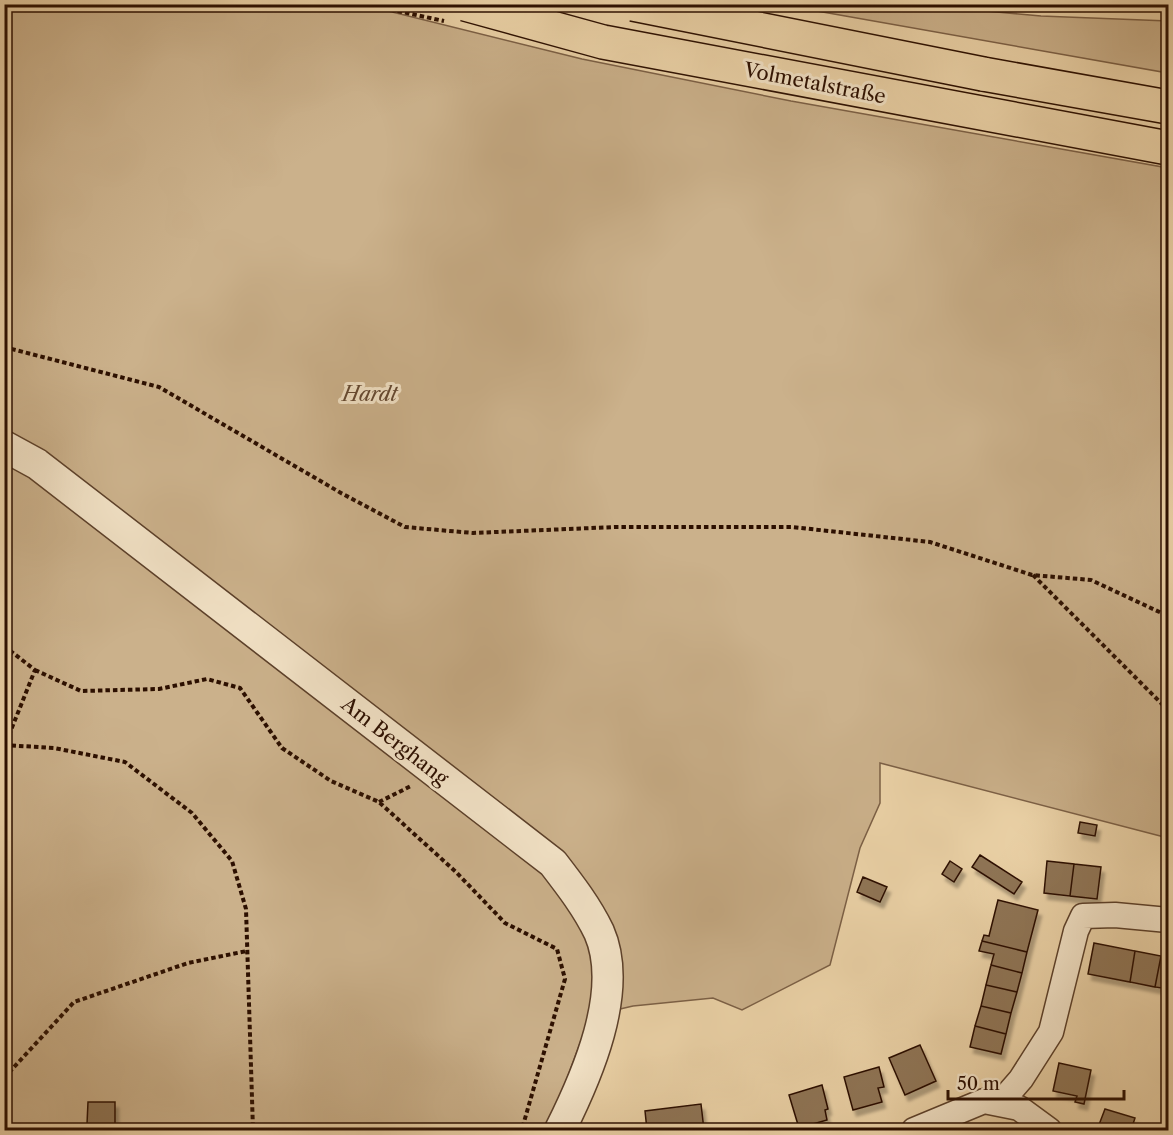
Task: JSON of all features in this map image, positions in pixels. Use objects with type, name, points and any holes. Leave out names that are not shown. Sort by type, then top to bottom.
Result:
[{"type":"main road","name":"Volmetalstraße","points":[[465,4],[603,42],[1168,148]]},
{"type":"main road","name":"Volmetalstraße","points":[[633,4],[1168,107]]},
{"type":"street","name":"Am Berghang","points":[[4,446],[38,464],[553,863],[582,902],[600,934],[607,973],[605,1009],[592,1058],[560,1131]]},
{"type":"street","points":[[1002,1102],[1021,1079],[1051,1032],[1076,931],[1083,916],[1115,915],[1168,920]]},
{"type":"street","points":[[914,1131],[984,1101],[1002,1102],[1019,1108],[1049,1131]]},
{"type":"path","points":[[240,4],[324,7]]},
{"type":"path","points":[[353,6],[388,9]]},
{"type":"path","points":[[4,347],[159,387],[341,493],[405,527],[473,533],[616,527],[792,527],[930,542],[1032,575],[1091,580],[1168,616]]},
{"type":"path","points":[[1032,575],[1168,710]]},
{"type":"path","points":[[4,646],[35,670],[81,691],[159,689],[207,679],[240,688],[282,748],[331,781],[379,802],[456,872],[505,923],[556,949],[565,978],[521,1130]]},
{"type":"path","points":[[35,670],[5,745],[54,748],[125,762],[192,813],[232,861],[246,909],[253,1131]]},
{"type":"path","points":[[4,1078],[74,1002],[188,963],[247,951]]},
{"type":"green space","name":"Hardt","points":[[4,5],[364,5],[582,59],[791,101],[1168,168],[1168,838],[880,763],[880,803],[860,848],[830,965],[742,1010],[713,998],[633,1006],[590,1016],[548,1130],[5,1130]]},
{"type":"green space","points":[[783,5],[922,5],[1041,16],[1168,21],[1168,73]]},
{"type":"building","points":[[1080,822],[1097,825],[1095,836],[1078,833]]},
{"type":"building","points":[[980,855],[1022,882],[1014,894],[972,867]]},
{"type":"building","points":[[950,861],[962,869],[954,882],[942,874]]},
{"type":"building","points":[[1047,861],[1074,864],[1070,896],[1044,893]]},
{"type":"building","points":[[1074,864],[1101,867],[1097,899],[1070,896]]},
{"type":"building","points":[[863,877],[887,887],[880,902],[857,892]]},
{"type":"building","points":[[998,900],[1038,910],[1027,952],[982,941],[984,935],[989,936]]},
{"type":"building","points":[[982,941],[1027,952],[1022,973],[991,965],[994,954],[979,951]]},
{"type":"building","points":[[1094,943],[1135,951],[1130,982],[1088,974]]},
{"type":"building","points":[[1135,951],[1161,956],[1155,987],[1130,982]]},
{"type":"building","points":[[1161,956],[1168,957],[1168,989],[1155,987]]},
{"type":"building","points":[[991,965],[1022,973],[1017,992],[986,985]]},
{"type":"building","points":[[986,985],[1017,992],[1011,1013],[981,1006]]},
{"type":"building","points":[[981,1006],[1011,1013],[1006,1034],[975,1026]]},
{"type":"building","points":[[975,1026],[1006,1034],[1001,1054],[970,1047]]},
{"type":"building","points":[[920,1045],[936,1081],[905,1095],[889,1058]]},
{"type":"building","points":[[1059,1063],[1091,1070],[1084,1104],[1075,1102],[1077,1096],[1053,1091]]},
{"type":"building","points":[[879,1067],[884,1087],[878,1088],[882,1102],[853,1110],[844,1077]]},
{"type":"building","points":[[822,1085],[828,1109],[825,1110],[827,1120],[799,1128],[789,1095]]},
{"type":"building","points":[[88,1102],[115,1102],[115,1124],[87,1124]]},
{"type":"building","points":[[701,1104],[704,1130],[647,1130],[645,1111]]},
{"type":"building","points":[[1105,1109],[1135,1118],[1131,1130],[1097,1130]]},
{"type":"building","points":[[771,1125],[772,1130],[740,1130]]},
{"type":"railway","points":[[1058,4],[1168,8]]}]
